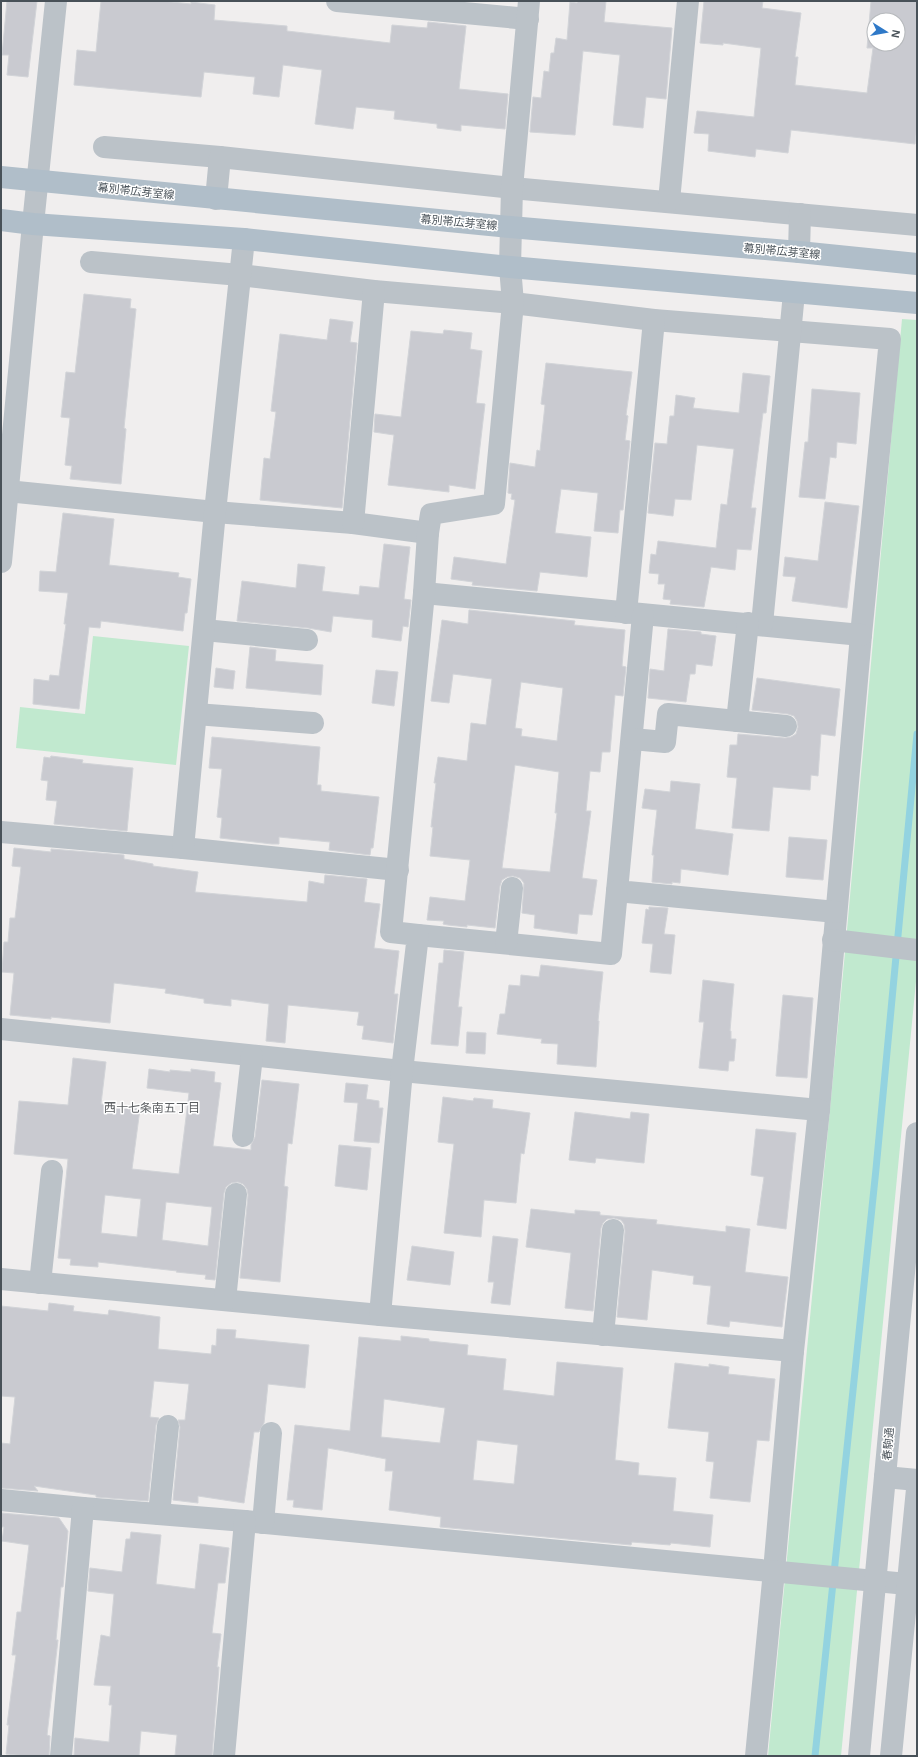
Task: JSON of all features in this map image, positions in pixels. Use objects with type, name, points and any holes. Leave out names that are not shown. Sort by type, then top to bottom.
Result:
[{"type":"main road","name":"幕別帯広芽室線","points":[[1,177],[510,227],[917,264]]},
{"type":"main road","points":[[1,220],[33,224],[244,239],[510,267],[917,303]]},
{"type":"street","points":[[1,562],[37,180],[56,1]]},
{"type":"street","points":[[337,1],[528,10],[512,188],[510,227],[510,267],[513,304],[494,504],[432,514],[428,533],[424,593],[391,932],[611,954],[632,739],[634,614],[654,320]]},
{"type":"street","points":[[669,201],[688,1]]},
{"type":"street","points":[[104,147],[220,157],[512,188],[669,201],[917,225]]},
{"type":"street","points":[[216,199],[220,157]]},
{"type":"street","points":[[798,252],[800,214]]},
{"type":"street","points":[[183,848],[215,512],[244,239]]},
{"type":"street","points":[[91,262],[240,275],[374,291],[513,304],[654,320],[890,339],[861,634],[819,1110],[793,1351],[756,1756]]},
{"type":"street","points":[[353,523],[374,291]]},
{"type":"street","points":[[737,721],[755,624],[791,330],[794,293]]},
{"type":"street","points":[[7,491],[215,512],[353,523],[428,533]]},
{"type":"street","points":[[424,593],[634,614],[861,634]]},
{"type":"street","points":[[204,630],[307,640]]},
{"type":"street","points":[[196,714],[312,723]]},
{"type":"street","points":[[632,739],[665,742],[668,714],[786,726]]},
{"type":"street","points":[[1,832],[183,848],[398,870]]},
{"type":"street","points":[[506,943],[512,888]]},
{"type":"street","points":[[617,891],[836,912]]},
{"type":"street","points":[[380,1315],[402,1071],[418,935]]},
{"type":"street","points":[[833,940],[917,950]]},
{"type":"street","points":[[1,1030],[402,1071],[819,1110]]},
{"type":"street","points":[[243,1136],[252,1056]]},
{"type":"street","name":"春駒通","points":[[859,1756],[885,1477],[913,1214],[917,1133]]},
{"type":"street","points":[[40,1282],[52,1171]]},
{"type":"street","points":[[225,1300],[236,1194]]},
{"type":"street","points":[[603,1335],[613,1230]]},
{"type":"street","points":[[1,1279],[380,1315],[793,1351]]},
{"type":"street","points":[[159,1514],[168,1426]]},
{"type":"street","points":[[224,1756],[254,1522],[271,1433]]},
{"type":"street","points":[[885,1477],[917,1480]]},
{"type":"street","points":[[891,1756],[917,1489]]},
{"type":"street","points":[[1,1500],[254,1522],[907,1584]]},
{"type":"street","points":[[61,1756],[83,1508]]},
{"type":"green space","points":[[902,319],[917,320],[917,971],[841,1756],[768,1756],[844,963]]},
{"type":"green space","points":[[93,636],[189,646],[176,765],[16,748],[20,707],[85,714]]},
{"type":"building","points":[[7,1],[37,1],[28,77],[7,75],[9,55],[2,55]]},
{"type":"building","points":[[101,1],[162,1],[191,4],[191,2],[215,5],[214,20],[287,26],[287,31],[390,43],[392,25],[427,28],[428,22],[466,26],[459,89],[508,94],[505,129],[461,125],[461,131],[437,128],[437,124],[394,119],[395,111],[356,107],[353,129],[315,124],[322,70],[283,65],[279,97],[253,94],[255,77],[204,72],[201,97],[74,85],[77,50],[96,52]]},
{"type":"building","points":[[578,1],[606,1],[604,22],[672,28],[666,99],[646,97],[643,128],[613,125],[620,55],[583,51],[575,135],[530,132],[533,97],[541,98],[544,71],[549,72],[551,53],[554,53],[556,38],[567,40],[570,2],[577,3]]},
{"type":"building","points":[[704,1],[763,1],[762,8],[801,13],[795,57],[798,57],[795,85],[867,93],[872,52],[906,52],[906,12],[870,12],[871,1],[917,1],[917,125],[915,144],[791,130],[788,153],[756,149],[755,157],[708,151],[709,134],[694,133],[697,111],[754,117],[761,48],[723,43],[723,45],[700,43]]},
{"type":"building","points":[[84,294],[131,299],[130,308],[136,309],[124,428],[126,429],[121,484],[70,479],[72,466],[65,465],[70,418],[61,417],[66,372],[75,373]]},
{"type":"building","points":[[330,319],[353,322],[350,342],[357,343],[342,508],[260,500],[264,458],[270,459],[276,412],[271,411],[280,334],[327,340]]},
{"type":"building","points":[[444,330],[472,333],[470,349],[482,351],[476,403],[485,404],[475,489],[449,485],[449,492],[388,485],[394,435],[374,432],[375,414],[401,417],[411,331],[443,334]]},
{"type":"building","points":[[546,363],[632,372],[626,415],[628,416],[625,440],[630,441],[623,510],[620,510],[618,533],[594,531],[598,493],[561,489],[555,533],[591,537],[587,577],[540,572],[537,591],[472,585],[473,582],[451,579],[454,557],[506,564],[515,500],[511,499],[512,494],[508,493],[510,463],[535,467],[537,450],[540,451],[545,405],[541,404]]},
{"type":"building","points":[[743,373],[770,376],[766,413],[763,413],[751,508],[756,508],[751,550],[737,549],[735,570],[711,567],[704,607],[670,604],[671,600],[663,599],[665,584],[658,584],[659,574],[649,573],[651,554],[656,555],[658,541],[716,548],[721,504],[727,505],[734,449],[697,445],[691,500],[675,499],[673,516],[648,513],[655,443],[667,444],[670,416],[674,416],[676,395],[695,398],[693,408],[739,413]]},
{"type":"building","points":[[812,389],[860,393],[856,444],[837,442],[836,458],[830,457],[825,499],[799,497],[805,442],[808,442]]},
{"type":"building","points":[[825,502],[859,506],[847,608],[792,601],[796,577],[783,576],[785,557],[818,561]]},
{"type":"building","points":[[63,513],[114,519],[109,565],[179,573],[178,577],[191,579],[187,613],[185,613],[183,631],[101,621],[100,628],[89,627],[79,709],[33,704],[34,679],[49,681],[50,675],[59,676],[66,624],[64,624],[68,593],[39,591],[40,571],[56,572]]},
{"type":"building","points":[[384,544],[410,547],[404,599],[411,600],[408,627],[403,626],[401,641],[372,637],[373,620],[333,616],[331,632],[308,628],[237,621],[242,581],[296,588],[298,564],[325,567],[322,591],[359,595],[360,586],[379,588]]},
{"type":"building","points":[[469,610],[575,621],[574,625],[625,630],[622,666],[626,667],[623,696],[615,695],[610,752],[602,752],[600,772],[590,771],[586,811],[591,811],[582,878],[597,880],[592,915],[579,914],[577,934],[534,928],[535,915],[522,913],[524,883],[520,878],[513,876],[502,880],[495,928],[467,925],[467,927],[448,925],[443,924],[444,921],[427,920],[430,897],[465,901],[470,860],[430,856],[433,827],[431,827],[436,783],[434,783],[438,757],[467,761],[471,723],[486,725],[492,679],[453,674],[449,703],[431,701],[442,620],[468,624]],"holes":[[[521,682],[563,688],[557,741],[521,736],[522,729],[515,728]],[[515,765],[559,772],[555,813],[557,813],[550,872],[502,868]]]},
{"type":"building","points":[[668,629],[701,632],[701,634],[716,636],[712,666],[696,664],[695,674],[690,674],[686,702],[648,698],[650,669],[664,671]]},
{"type":"building","points":[[250,647],[276,650],[275,661],[323,665],[321,695],[246,688]]},
{"type":"building","points":[[216,668],[235,671],[233,689],[214,687]]},
{"type":"building","points":[[376,670],[398,672],[394,706],[372,703]]},
{"type":"building","points":[[757,678],[840,689],[835,736],[821,734],[818,776],[811,775],[810,790],[773,787],[769,831],[732,828],[737,778],[727,777],[730,745],[737,745],[738,734],[785,738],[796,734],[798,727],[794,716],[752,710]]},
{"type":"building","points":[[212,737],[320,747],[317,785],[321,785],[321,791],[379,797],[373,848],[371,848],[370,855],[329,850],[330,842],[279,837],[279,844],[272,844],[220,838],[222,818],[217,817],[222,769],[209,768]]},
{"type":"building","points":[[51,756],[83,760],[82,763],[133,768],[127,831],[54,824],[57,801],[46,800],[48,781],[41,780],[44,757],[50,758]]},
{"type":"building","points":[[671,781],[700,784],[695,829],[733,834],[728,875],[681,869],[680,883],[672,882],[672,884],[652,882],[654,855],[652,855],[657,810],[642,808],[645,789],[670,792]]},
{"type":"building","points":[[789,837],[827,840],[823,880],[786,877]]},
{"type":"building","points":[[14,848],[51,852],[51,849],[124,855],[124,859],[153,864],[153,866],[198,872],[195,892],[307,902],[309,881],[324,884],[325,875],[367,879],[364,902],[380,904],[374,948],[399,951],[394,994],[398,994],[393,1043],[362,1039],[364,1026],[357,1025],[359,1012],[288,1005],[285,1043],[266,1041],[269,1004],[231,999],[231,1006],[204,1003],[204,999],[165,993],[166,989],[114,983],[110,1023],[51,1017],[51,1019],[10,1015],[14,973],[2,972],[4,942],[8,942],[10,918],[15,918],[21,867],[12,866]]},
{"type":"building","points":[[649,907],[668,908],[664,934],[675,935],[671,974],[650,972],[653,944],[642,943],[646,909],[649,910]]},
{"type":"building","points":[[444,950],[464,952],[458,1007],[462,1007],[458,1046],[431,1044],[439,963],[443,963]]},
{"type":"building","points":[[541,965],[603,972],[598,1021],[596,1067],[557,1064],[558,1044],[541,1043],[542,1039],[497,1034],[500,1014],[505,1014],[509,985],[520,986],[521,975],[539,977]]},
{"type":"building","points":[[703,980],[734,984],[730,1031],[731,1039],[736,1039],[734,1061],[729,1061],[728,1071],[699,1068],[704,1022],[699,1022]]},
{"type":"building","points":[[783,995],[813,998],[807,1078],[776,1076]]},
{"type":"building","points":[[467,1032],[486,1033],[485,1054],[466,1053]]},
{"type":"building","points":[[73,1058],[106,1062],[101,1104],[140,1109],[132,1169],[179,1174],[189,1093],[147,1088],[149,1069],[170,1072],[170,1070],[191,1072],[191,1069],[215,1072],[214,1082],[221,1083],[213,1146],[251,1150],[251,1145],[255,1137],[262,1080],[299,1084],[292,1144],[288,1143],[284,1186],[288,1187],[280,1282],[240,1278],[248,1195],[247,1189],[243,1184],[238,1182],[231,1183],[226,1187],[224,1193],[215,1280],[205,1279],[206,1275],[98,1262],[98,1267],[70,1265],[71,1259],[58,1258],[68,1159],[14,1154],[19,1101],[68,1105]],"holes":[[[105,1195],[141,1199],[137,1237],[101,1233]],[[166,1202],[212,1207],[208,1246],[162,1240]]]},
{"type":"building","points":[[346,1083],[368,1085],[366,1099],[379,1101],[379,1108],[383,1108],[379,1143],[354,1141],[358,1103],[344,1102]]},
{"type":"building","points":[[443,1097],[473,1101],[474,1098],[493,1100],[492,1108],[530,1113],[524,1154],[521,1153],[516,1203],[484,1200],[481,1237],[444,1233],[454,1144],[438,1142]]},
{"type":"building","points":[[575,1112],[630,1119],[631,1112],[649,1114],[644,1163],[596,1158],[595,1163],[569,1160]]},
{"type":"building","points":[[756,1129],[796,1133],[786,1229],[757,1225],[764,1177],[751,1175]]},
{"type":"building","points":[[339,1145],[371,1148],[367,1190],[335,1186]]},
{"type":"building","points":[[531,1209],[575,1214],[575,1210],[600,1212],[600,1215],[657,1220],[656,1224],[726,1232],[726,1226],[750,1229],[745,1272],[788,1277],[782,1327],[730,1321],[729,1327],[707,1324],[711,1286],[693,1284],[694,1276],[652,1270],[647,1320],[617,1317],[625,1231],[624,1224],[621,1220],[614,1218],[607,1219],[601,1228],[593,1311],[565,1308],[571,1253],[526,1247]]},
{"type":"building","points":[[493,1236],[518,1239],[510,1305],[491,1303],[494,1282],[488,1282]]},
{"type":"building","points":[[412,1246],[454,1252],[450,1285],[407,1280]]},
{"type":"building","points":[[49,1303],[74,1306],[73,1311],[108,1315],[109,1310],[160,1317],[158,1349],[211,1354],[212,1345],[216,1346],[217,1329],[236,1330],[235,1338],[309,1345],[305,1388],[268,1384],[264,1423],[259,1432],[254,1432],[244,1503],[198,1496],[198,1503],[173,1500],[180,1427],[178,1420],[185,1420],[189,1384],[154,1381],[150,1417],[159,1418],[156,1425],[148,1501],[96,1497],[96,1495],[34,1486],[38,1491],[1,1488],[1,1443],[10,1444],[15,1397],[1,1396],[1,1306],[48,1311]]},
{"type":"building","points":[[401,1336],[429,1339],[429,1341],[468,1345],[467,1355],[506,1359],[503,1390],[554,1396],[557,1362],[623,1368],[615,1460],[639,1463],[638,1475],[676,1478],[673,1511],[713,1515],[710,1547],[671,1543],[670,1545],[632,1542],[631,1545],[440,1527],[441,1517],[389,1510],[393,1471],[385,1471],[386,1459],[328,1448],[322,1510],[293,1507],[294,1500],[287,1500],[295,1425],[350,1431],[359,1337],[401,1341]],"holes":[[[384,1399],[445,1408],[440,1443],[381,1437]],[[477,1440],[518,1445],[514,1484],[473,1480]]]},
{"type":"building","points":[[675,1363],[709,1367],[709,1364],[729,1367],[728,1374],[775,1379],[769,1441],[757,1440],[750,1502],[710,1498],[714,1462],[706,1461],[709,1432],[668,1428]]},
{"type":"building","points":[[1,1513],[59,1518],[68,1531],[63,1587],[61,1587],[56,1640],[58,1640],[47,1735],[50,1736],[49,1756],[6,1754],[9,1725],[7,1725],[16,1655],[12,1655],[17,1612],[21,1612],[29,1545],[2,1541],[4,1527],[1,1527]]},
{"type":"building","points":[[131,1532],[161,1535],[156,1584],[195,1589],[200,1544],[229,1548],[225,1583],[218,1583],[212,1633],[221,1634],[217,1667],[219,1667],[212,1756],[175,1756],[177,1735],[141,1731],[139,1756],[74,1756],[75,1738],[109,1742],[112,1705],[109,1705],[111,1686],[94,1685],[101,1635],[110,1637],[114,1594],[88,1591],[90,1568],[122,1572],[126,1539],[130,1539]]},
{"type":"waterway","points":[[815,1756],[876,1169],[917,734]]},
{"type":"district","name":"西十七条南五丁目","points":[[152,1108]]}]
